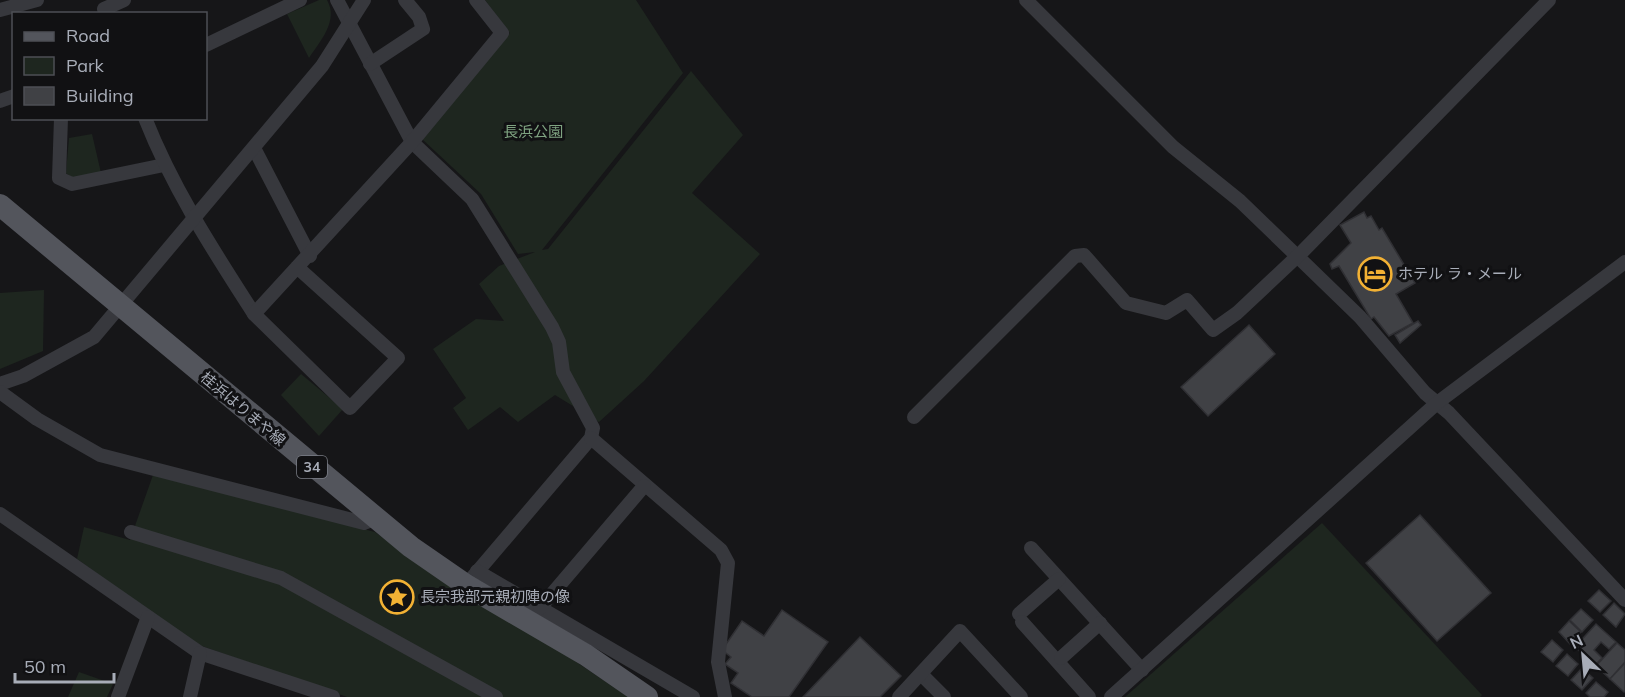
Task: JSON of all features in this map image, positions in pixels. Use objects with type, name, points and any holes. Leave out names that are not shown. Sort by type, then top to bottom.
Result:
[{"type":"main road","name":"桂浜はりまや線","points":[[0,205],[122,305],[374,519],[472,578],[647,697]]},
{"type":"street","points":[[0,10],[36,0]]},
{"type":"street","points":[[103,8],[124,0]]},
{"type":"street","points":[[207,45],[300,0]]},
{"type":"street","points":[[337,0],[412,142],[472,199],[552,327],[559,342],[563,372],[593,428],[591,438],[472,578],[540,609],[693,697]]},
{"type":"street","points":[[0,384],[23,376],[94,337],[322,66],[364,0]]},
{"type":"street","points":[[370,64],[423,29],[419,17],[405,0]]},
{"type":"street","points":[[254,314],[310,256],[412,142],[502,33],[476,0]]},
{"type":"street","points":[[1026,0],[1173,147],[1248,208],[1360,317],[1437,403],[1625,600]]},
{"type":"street","points":[[914,417],[1075,256],[1084,255],[1126,303],[1166,313],[1187,300],[1213,330],[1237,313],[1297,256],[1549,0]]},
{"type":"street","points":[[0,101],[0,112]]},
{"type":"street","points":[[61,120],[59,178],[72,184],[164,165]]},
{"type":"street","points":[[146,120],[164,165],[194,220],[254,314],[350,408],[398,358],[297,267]]},
{"type":"street","points":[[254,148],[310,256]]},
{"type":"street","points":[[1111,697],[1437,403],[1625,262]]},
{"type":"street","points":[[0,392],[37,419],[100,455],[364,523],[374,519]]},
{"type":"street","points":[[591,438],[721,550],[728,563],[718,662],[725,697]]},
{"type":"street","points":[[540,609],[644,486]]},
{"type":"street","points":[[0,514],[200,652],[333,697]]},
{"type":"street","points":[[131,532],[281,578],[496,697]]},
{"type":"street","points":[[1031,548],[1142,670]]},
{"type":"street","points":[[1059,579],[1020,618],[1089,697]]},
{"type":"street","points":[[118,697],[148,617]]},
{"type":"street","points":[[1061,658],[1100,623]]},
{"type":"street","points":[[899,697],[922,675],[960,631],[1021,697]]},
{"type":"street","points":[[190,697],[200,652]]},
{"type":"street","points":[[922,675],[944,697]]},
{"type":"street","points":[[285,697],[290,683]]},
{"type":"green space","points":[[319,0],[327,0],[331,16],[323,38],[309,58],[287,14]]},
{"type":"green space","name":"長浜公園","points":[[485,0],[636,0],[683,73],[542,250],[548,249],[691,71],[743,135],[692,193],[760,254],[644,381],[599,422],[555,395],[518,422],[500,407],[468,430],[453,408],[466,398],[433,349],[476,319],[504,321],[479,284],[499,266],[535,252],[518,254],[481,194],[422,139],[510,33]]},
{"type":"green space","points":[[92,134],[101,173],[74,179],[66,173],[69,138]]},
{"type":"green space","points":[[44,290],[43,351],[0,369],[0,293]]},
{"type":"green space","points":[[301,374],[343,409],[319,436],[281,395]]},
{"type":"green space","points":[[153,475],[375,532],[446,584],[544,640],[628,697],[347,697],[196,644],[77,559],[84,527],[130,540]]},
{"type":"green space","points":[[1322,523],[1482,695],[1480,697],[1125,697]]},
{"type":"green space","points":[[79,672],[113,684],[107,697],[68,697]]},
{"type":"building","points":[[1364,212],[1367,218],[1371,216],[1379,230],[1382,228],[1415,283],[1396,294],[1413,323],[1389,336],[1374,317],[1371,319],[1339,266],[1332,269],[1330,264],[1351,243],[1340,225]]},
{"type":"building","points":[[1418,321],[1421,325],[1400,343],[1395,335]]},
{"type":"building","points":[[1249,325],[1275,354],[1208,416],[1181,387]]},
{"type":"building","points":[[1420,515],[1491,593],[1437,641],[1366,563]]},
{"type":"building","points":[[1599,590],[1611,601],[1600,612],[1588,601]]},
{"type":"building","points":[[1614,603],[1625,614],[1616,627],[1603,615]]},
{"type":"building","points":[[1581,609],[1593,620],[1582,632],[1570,620]]},
{"type":"building","points":[[782,610],[828,642],[789,697],[752,697],[731,683],[738,673],[725,664],[731,657],[722,650],[742,621],[764,636]]},
{"type":"building","points":[[1569,621],[1581,632],[1570,644],[1559,632]]},
{"type":"building","points":[[1596,624],[1616,642],[1609,649],[1601,642],[1594,650],[1602,658],[1595,665],[1575,647]]},
{"type":"building","points":[[860,637],[901,676],[880,697],[803,697]]},
{"type":"building","points":[[1552,640],[1563,650],[1553,662],[1541,652]]},
{"type":"building","points":[[1617,643],[1625,650],[1625,662],[1610,679],[1596,666]]},
{"type":"building","points":[[1567,654],[1578,664],[1568,676],[1556,666]]},
{"type":"building","points":[[1625,663],[1625,691],[1624,692],[1610,679]]},
{"type":"building","points":[[1582,668],[1593,678],[1582,690],[1571,680]]},
{"type":"building","points":[[1596,682],[1608,692],[1604,697],[1590,697],[1586,693]]},
{"type":"place","name":"ホテル ラ・メール","points":[[1375,274]]},
{"type":"place","name":"長宗我部元親初陣の像","points":[[397,597]]}]
